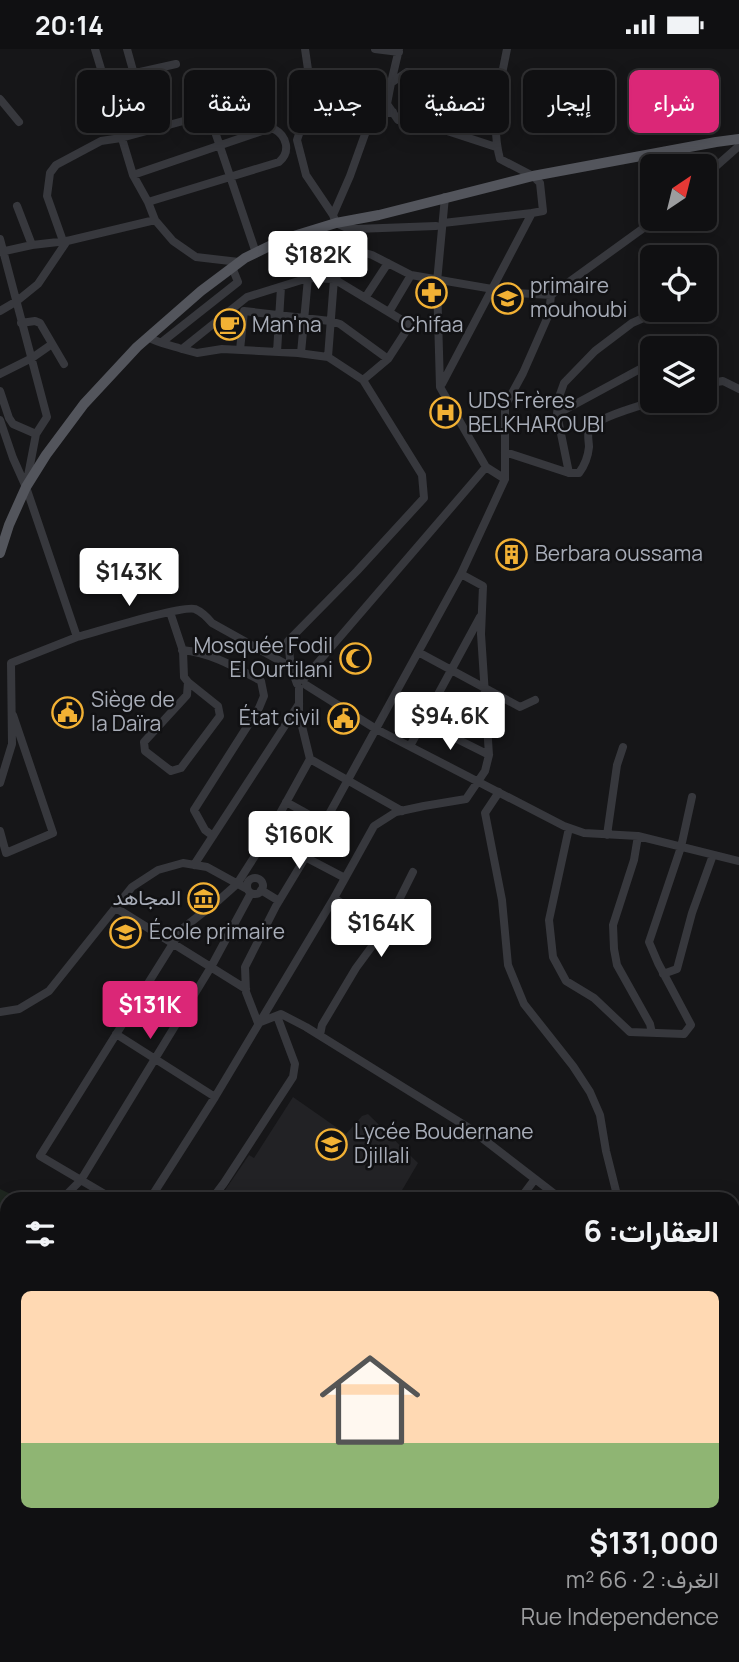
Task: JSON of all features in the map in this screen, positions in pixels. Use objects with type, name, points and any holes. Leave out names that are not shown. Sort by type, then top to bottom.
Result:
[{"type":"main road","points":[[0,553],[26,487],[84,404],[137,347],[201,291],[256,253],[335,219],[379,215],[533,176],[739,139]]},
{"type":"street","points":[[94,49],[101,70]]},
{"type":"street","points":[[127,49],[133,70]]},
{"type":"street","points":[[305,49],[311,90],[310,108],[297,140],[306,175],[335,219],[345,227],[356,229],[439,225],[543,211],[540,183],[533,176],[500,159],[496,147],[496,133]]},
{"type":"street","points":[[375,49],[399,50],[387,104],[398,120],[438,128],[496,147]]},
{"type":"street","points":[[503,70],[507,49]]},
{"type":"street","points":[[151,70],[176,64]]},
{"type":"street","points":[[391,83],[400,77]]},
{"type":"street","points":[[0,99],[19,122]]},
{"type":"street","points":[[65,241],[47,196],[50,173],[56,165],[100,141],[121,138],[212,112],[219,145],[256,253]]},
{"type":"street","points":[[335,219],[369,123],[376,115],[393,112]]},
{"type":"street","points":[[133,175],[268,129],[274,129],[283,137],[287,149],[279,162],[148,202]]},
{"type":"street","points":[[120,133],[133,175],[155,219],[173,241],[196,257],[236,265],[238,282],[247,297]]},
{"type":"street","points":[[718,165],[739,146]]},
{"type":"street","points":[[445,197],[439,225],[440,387],[486,467],[505,479]]},
{"type":"street","points":[[17,206],[32,245]]},
{"type":"street","points":[[440,387],[532,213]]},
{"type":"street","points":[[1,251],[65,241],[155,219]]},
{"type":"street","points":[[328,357],[334,279],[358,251],[372,255],[411,275],[516,293],[551,295],[640,231]]},
{"type":"street","points":[[0,239],[47,417],[36,434],[26,487]]},
{"type":"street","points":[[0,311],[17,302],[38,284],[65,241]]},
{"type":"street","points":[[365,298],[388,263]]},
{"type":"street","points":[[388,312],[411,275]]},
{"type":"street","points":[[301,353],[307,278]]},
{"type":"street","points":[[181,349],[247,297],[307,278],[334,279],[410,325],[388,359],[363,380]]},
{"type":"street","points":[[162,342],[238,282]]},
{"type":"street","points":[[277,352],[281,287]]},
{"type":"street","points":[[258,1023],[246,989],[245,967],[461,574],[505,479],[505,406],[549,314],[551,295]]},
{"type":"street","points":[[240,350],[244,311],[340,324],[388,359]]},
{"type":"street","points":[[569,473],[557,414],[559,397],[565,383],[595,351],[640,320]]},
{"type":"street","points":[[21,323],[40,323],[64,364]]},
{"type":"street","points":[[148,338],[197,353],[222,349],[328,357],[363,380],[422,475],[424,498],[288,641],[291,667],[301,684],[376,729],[569,828],[584,833],[638,836],[739,861]]},
{"type":"street","points":[[0,374],[32,358],[52,344]]},
{"type":"street","points":[[557,414],[640,369]]},
{"type":"street","points":[[717,382],[723,381],[739,389]]},
{"type":"street","points":[[0,391],[13,424],[36,434]]},
{"type":"street","points":[[505,452],[569,473],[579,473],[585,465],[589,431],[593,425],[607,417],[640,406]]},
{"type":"street","points":[[0,420],[26,487],[77,638]]},
{"type":"street","points":[[101,1192],[40,1156],[182,929],[237,884],[267,837],[310,759],[299,714],[301,684],[486,467]]},
{"type":"street","points":[[154,1192],[215,1097],[374,826],[402,811],[466,799],[485,771],[489,755],[481,633],[483,586],[461,574]]},
{"type":"street","points":[[0,783],[12,744],[11,663],[77,638],[193,608],[212,623],[291,667]]},
{"type":"street","points":[[170,612],[182,650],[184,677],[218,706],[220,716],[181,768],[171,771],[145,751],[144,742],[187,695],[188,682]]},
{"type":"street","points":[[410,746],[482,614]]},
{"type":"street","points":[[182,650],[224,660],[261,681],[264,696],[194,810],[205,830],[213,836]]},
{"type":"street","points":[[418,652],[520,707],[535,700]]},
{"type":"street","points":[[194,865],[299,704]]},
{"type":"street","points":[[0,831],[6,853],[52,833],[13,715]]},
{"type":"street","points":[[423,722],[489,755]]},
{"type":"street","points":[[607,835],[617,765],[624,747]]},
{"type":"street","points":[[310,759],[402,811]]},
{"type":"street","points":[[499,793],[485,813],[502,900],[508,965],[524,1004],[590,1092],[600,1115],[616,1192]]},
{"type":"street","points":[[569,828],[549,920],[553,957],[566,981],[594,998],[630,1032],[684,1034],[691,1025],[649,942],[681,847],[692,797]]},
{"type":"street","points":[[286,802],[324,823]]},
{"type":"street","points":[[638,836],[634,860],[612,925],[617,965],[650,1024],[652,1033]]},
{"type":"street","points":[[267,837],[345,879]]},
{"type":"street","points":[[663,974],[677,969],[692,913],[713,855]]},
{"type":"street","points":[[0,1012],[19,1009],[49,991],[132,887],[158,870],[183,863],[207,867],[249,891],[258,893],[261,890]]},
{"type":"street","points":[[320,1035],[321,1025],[356,968],[384,930],[413,871]]},
{"type":"street","points":[[69,1192],[80,1180],[211,967],[249,891],[249,880],[257,878],[262,883],[261,890]]},
{"type":"street","points":[[261,890],[279,901]]},
{"type":"street","points":[[334,898],[384,930]]},
{"type":"street","points":[[116,908],[246,989]]},
{"type":"street","points":[[258,1023],[281,1014],[320,1035],[469,1128],[552,1192]]},
{"type":"street","points":[[217,1192],[293,1077],[296,1064],[276,1016]]},
{"type":"street","points":[[116,1034],[215,1097]]},
{"type":"street","points":[[525,1192],[535,1179]]},
{"type":"shaded area","name":"Lycée Boudernane Djillali","points":[[293,1097],[346,1134],[362,1116],[368,1114],[418,1163],[401,1192],[224,1192],[249,1155],[254,1158]]},
{"type":"place","name":"Chifaa","points":[[432,293]]},
{"type":"place","name":"primaire mouhoubi","points":[[507,298]]},
{"type":"place","name":"Man'na","points":[[229,325]]},
{"type":"place","name":"UDS Frères BELKHAROUBI","points":[[445,413]]},
{"type":"place","name":"Berbara oussama","points":[[512,554]]},
{"type":"place","name":"Mosquée Fodil El Ourtilani","points":[[356,658]]},
{"type":"place","name":"Siège de la Daïra","points":[[68,712]]},
{"type":"place","name":"État civil","points":[[343,718]]},
{"type":"place","name":"المجاهد","points":[[204,898]]},
{"type":"place","name":"École primaire","points":[[126,932]]},
{"type":"place","name":"Lycée Boudernane Djillali","points":[[331,1144]]}]
